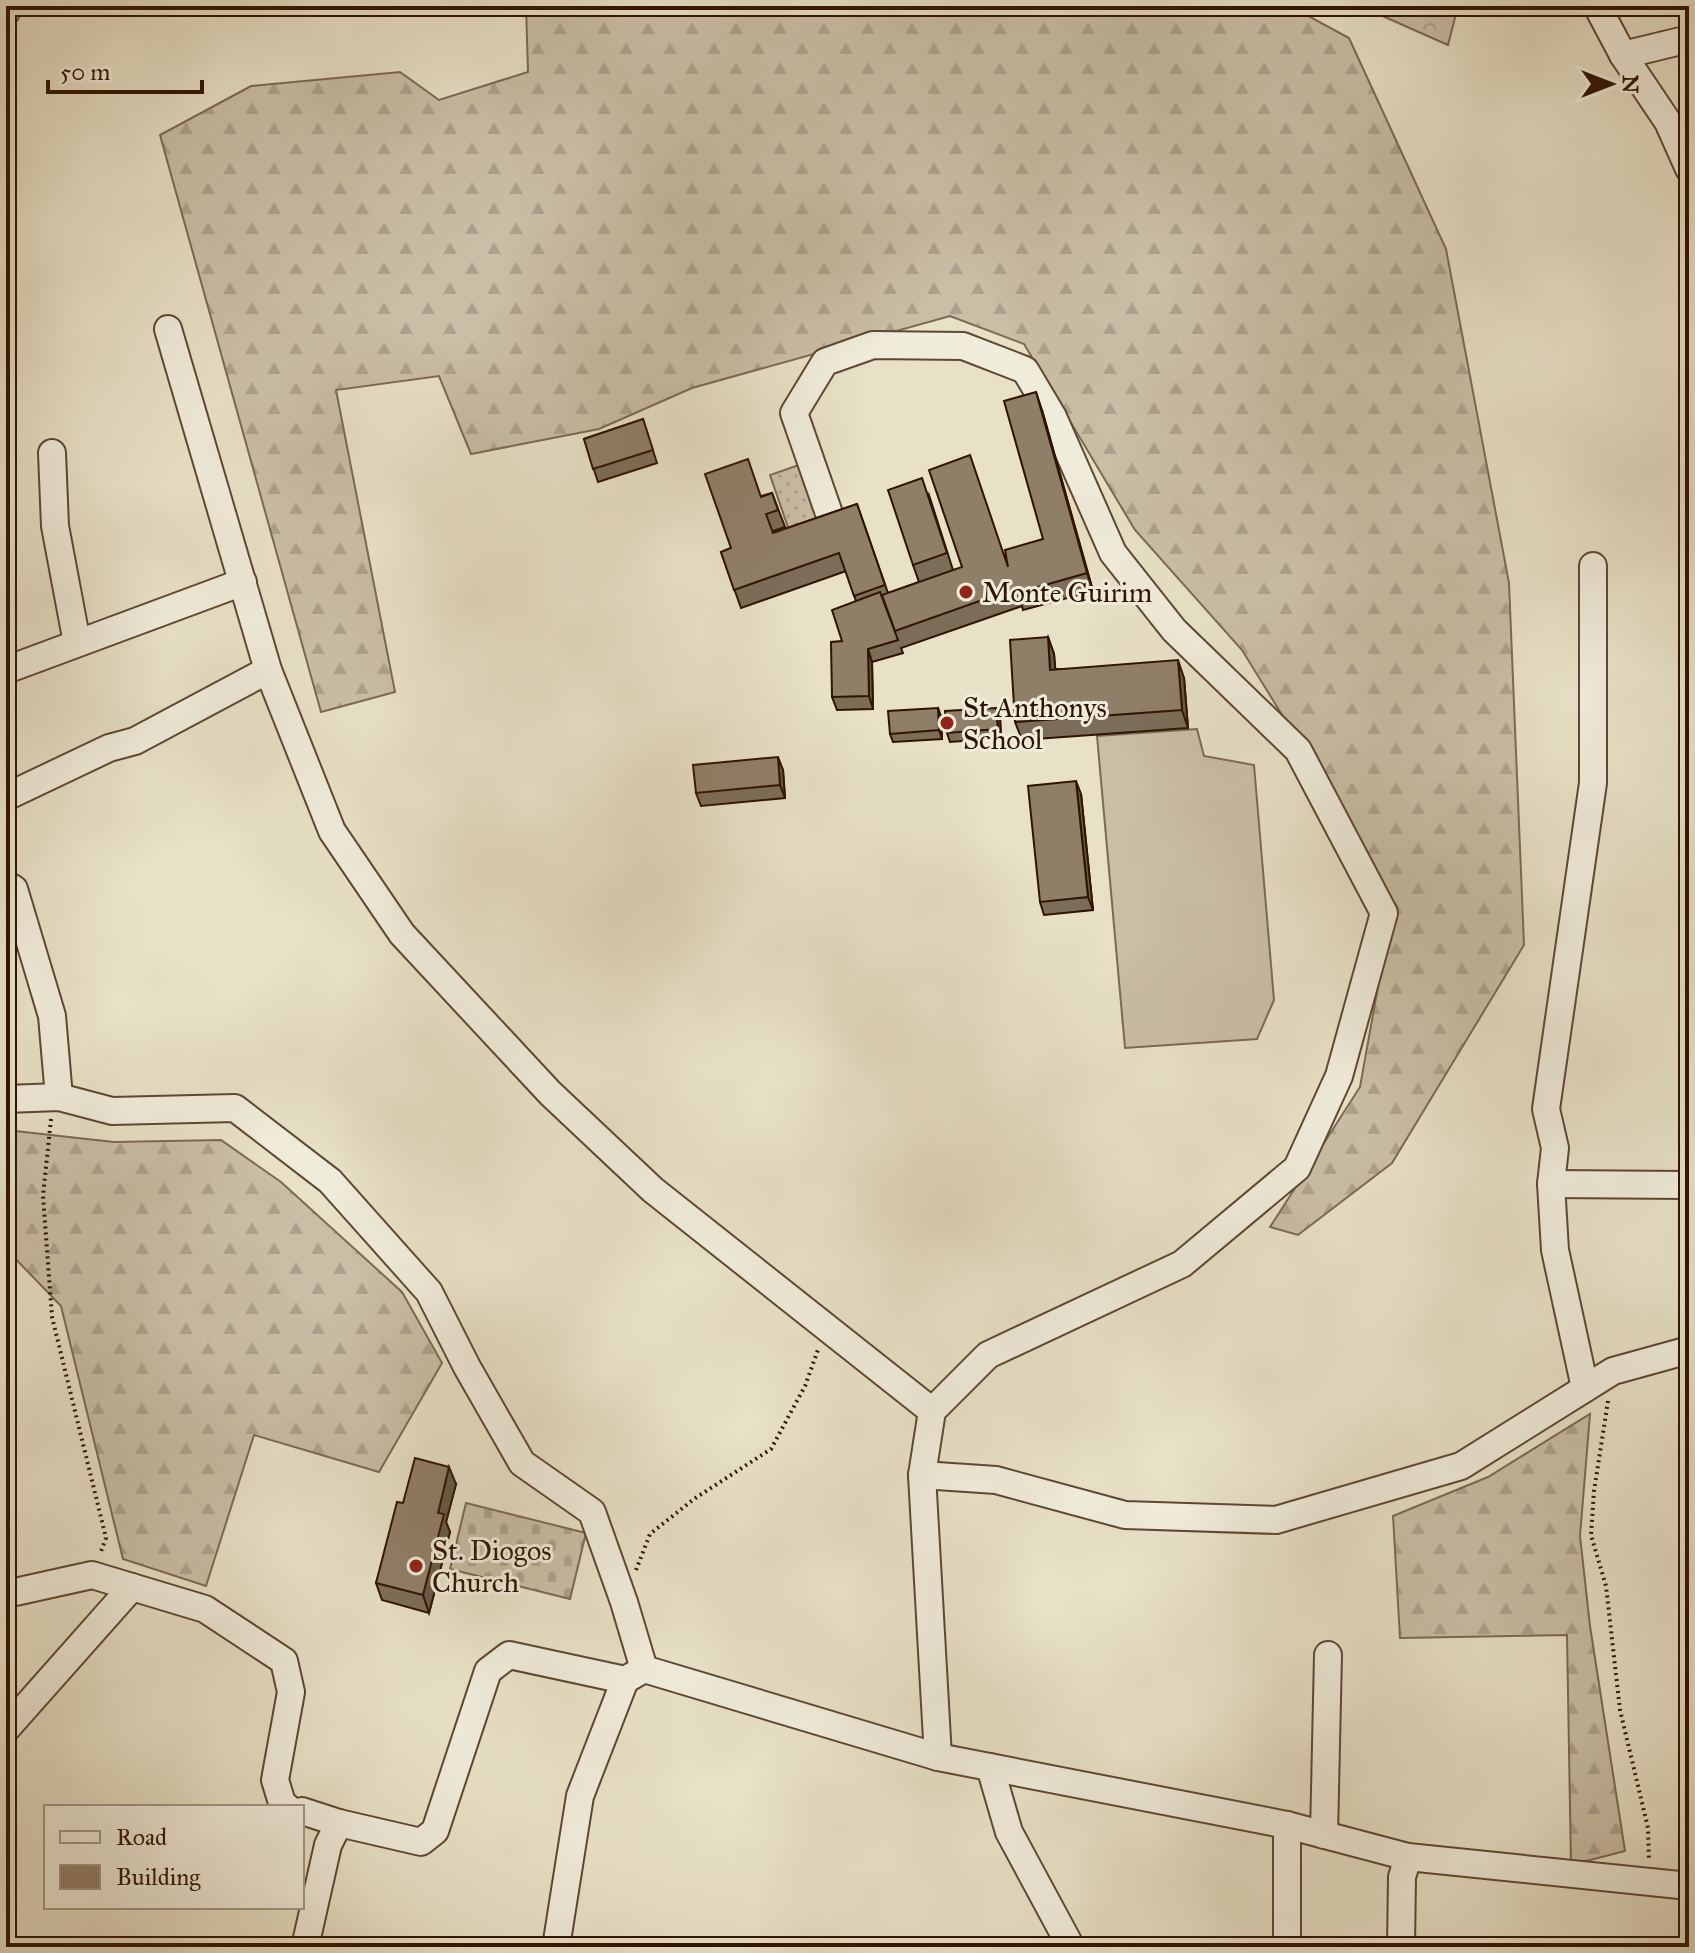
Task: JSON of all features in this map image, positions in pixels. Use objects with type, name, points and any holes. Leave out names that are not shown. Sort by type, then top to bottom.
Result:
[{"type":"street","points":[[6,12],[7,6]]},
{"type":"street","points":[[1597,6],[1623,55],[1668,122],[1689,169]]},
{"type":"street","points":[[1623,55],[1689,39]]},
{"type":"street","points":[[168,329],[268,670],[332,831],[402,934],[550,1093],[653,1190],[932,1411]]},
{"type":"street","points":[[832,522],[794,413],[825,362],[873,345],[963,346],[1025,370],[1053,417],[1113,553],[1174,630],[1298,750],[1384,913],[1339,1076],[1297,1168],[1182,1264],[988,1355],[932,1411],[922,1475],[938,1757]]},
{"type":"street","points":[[52,453],[55,526],[77,643]]},
{"type":"street","points":[[1585,1388],[1555,1250],[1551,1184],[1555,1148],[1546,1109],[1593,783],[1593,566]]},
{"type":"street","points":[[6,670],[243,582]]},
{"type":"street","points":[[6,797],[109,748],[135,741],[268,670]]},
{"type":"street","points":[[6,884],[14,889],[52,1016],[56,1097]]},
{"type":"street","points":[[6,1099],[56,1097],[112,1111],[235,1108],[330,1181],[429,1292],[467,1367],[522,1463],[592,1512],[624,1602],[635,1674],[580,1796],[556,1947]]},
{"type":"street","points":[[1551,1184],[1689,1185]]},
{"type":"street","points":[[922,1475],[996,1480],[1125,1515],[1276,1520],[1461,1466],[1613,1371],[1689,1350]]},
{"type":"street","points":[[6,1594],[92,1575],[205,1609],[284,1661],[291,1692],[275,1780],[283,1805]]},
{"type":"street","points":[[6,1729],[132,1587]]},
{"type":"street","points":[[304,1812],[421,1842],[435,1831],[488,1671],[509,1655],[635,1674],[938,1757],[1287,1825],[1408,1857],[1689,1886]]},
{"type":"street","points":[[1324,1835],[1328,1655]]},
{"type":"street","points":[[990,1767],[1009,1832],[1071,1947]]},
{"type":"street","points":[[305,1947],[328,1845],[339,1823]]},
{"type":"street","points":[[1287,1825],[1287,1947]]},
{"type":"street","points":[[1401,1947],[1402,1877],[1408,1857]]},
{"type":"path","points":[[56,1097],[43,1196],[52,1317],[106,1538],[92,1575]]},
{"type":"path","points":[[624,1602],[650,1534],[694,1499],[771,1449],[805,1386],[827,1328]]},
{"type":"path","points":[[1613,1371],[1594,1491],[1591,1535],[1606,1586],[1620,1710],[1648,1828],[1649,1883]]},
{"type":"green space","points":[[526,6],[1290,6],[1349,38],[1446,249],[1509,583],[1524,945],[1392,1163],[1298,1235],[1270,1227],[1360,1087],[1386,942],[1360,841],[1242,650],[1135,530],[1024,344],[950,316],[692,388],[599,429],[471,454],[439,376],[336,390],[395,692],[321,712],[160,135],[251,86],[400,72],[439,100],[528,72]]},
{"type":"green space","points":[[1360,6],[1458,6],[1448,45]]},
{"type":"green space","points":[[807,462],[829,526],[792,539],[770,475]]},
{"type":"green space","points":[[1197,729],[1204,756],[1254,765],[1274,1000],[1257,1039],[1125,1048],[1097,736]]},
{"type":"green space","points":[[6,1130],[114,1142],[221,1140],[281,1182],[402,1292],[442,1363],[379,1472],[254,1435],[206,1586],[123,1559],[61,1306],[6,1249]]},
{"type":"green space","points":[[1590,1414],[1580,1536],[1590,1626],[1625,1851],[1571,1865],[1567,1635],[1400,1638],[1393,1516],[1488,1477]]},
{"type":"green space","points":[[466,1503],[586,1533],[570,1599],[450,1569]]},
{"type":"building","points":[[1036,392],[1087,573],[1017,593],[1016,588],[895,631],[882,595],[962,567],[929,470],[970,455],[1008,567],[1005,550],[1043,539],[1004,401]]},
{"type":"building","points":[[643,419],[653,450],[593,469],[584,439]]},
{"type":"building","points":[[748,459],[761,497],[772,493],[778,510],[766,514],[773,533],[857,504],[885,585],[854,596],[839,553],[734,590],[721,552],[731,548],[705,474]]},
{"type":"building","points":[[922,478],[947,553],[913,565],[888,490]]},
{"type":"building","points":[[880,592],[898,640],[868,649],[869,696],[832,697],[831,642],[842,641],[832,610]]},
{"type":"building","points":[[1048,637],[1050,670],[1178,660],[1182,710],[1015,722],[1010,640]]},
{"type":"building","points":[[938,708],[939,730],[890,734],[888,711]]},
{"type":"building","points":[[996,708],[998,729],[947,733],[945,711]]},
{"type":"building","points":[[778,757],[780,785],[696,793],[693,765]]},
{"type":"building","points":[[1076,781],[1088,897],[1040,902],[1028,786]]},
{"type":"building","name":"St. Diogos Church","points":[[415,1458],[449,1467],[438,1513],[444,1514],[423,1595],[376,1583],[397,1502],[403,1503]]},
{"type":"place","name":"Monte Guirim","points":[[966,592]]},
{"type":"place","name":"St Anthonys School","points":[[947,723]]},
{"type":"place","name":"St. Diogos Church","points":[[416,1566]]}]
